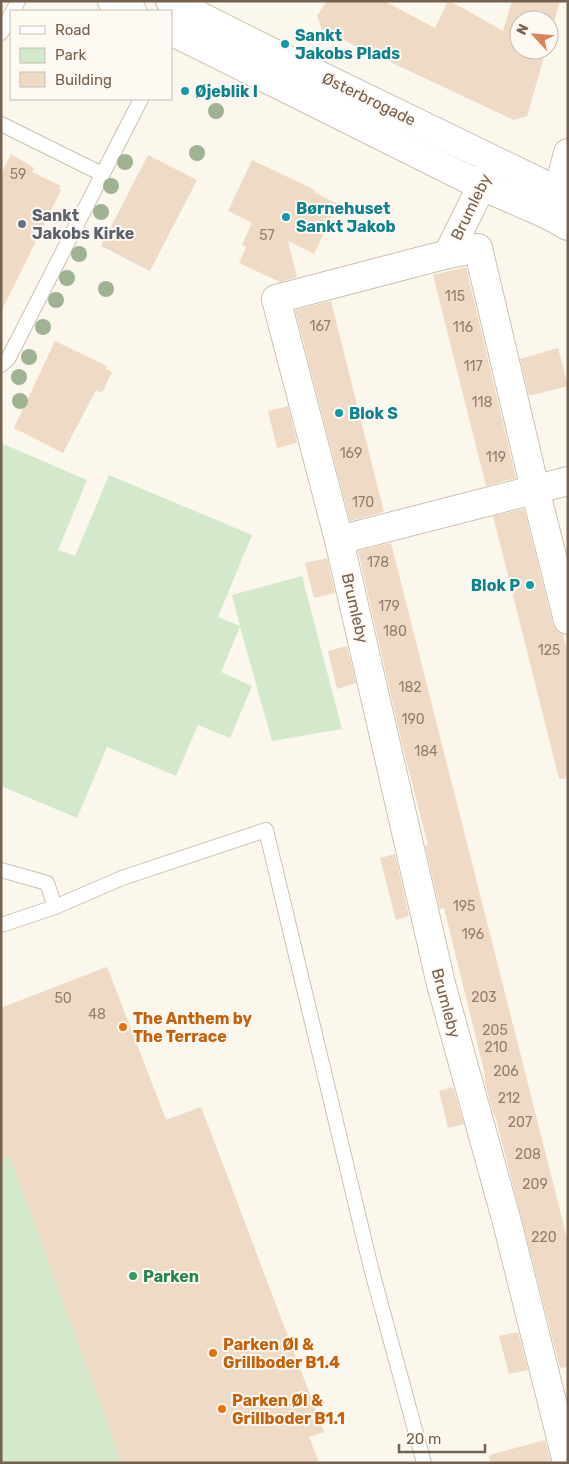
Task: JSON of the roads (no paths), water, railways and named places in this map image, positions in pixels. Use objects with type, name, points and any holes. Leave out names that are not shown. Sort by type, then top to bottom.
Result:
[{"type":"street","points":[[112,1],[130,10]]},
{"type":"street","name":"Østerbrogade","points":[[175,22],[494,160],[560,207]]},
{"type":"street","name":"Østerbrogade","points":[[175,22],[482,186],[560,207]]},
{"type":"street","points":[[560,207],[568,153]]},
{"type":"street","name":"Brumleby","points":[[448,254],[494,160]]},
{"type":"street","name":"Brumleby","points":[[567,1462],[507,1222],[440,984],[339,540],[276,300],[448,254],[478,248],[534,489],[568,620]]},
{"type":"street","points":[[339,540],[568,481]]},
{"type":"lane","points":[[1,33],[10,17]]},
{"type":"lane","points":[[1,365],[8,359],[140,100]]},
{"type":"lane","points":[[1,124],[102,174]]},
{"type":"lane","points":[[1,925],[55,907],[122,878],[266,830],[371,1268],[424,1463]]},
{"type":"lane","points":[[1,870],[47,883],[55,907]]},
{"type":"place","name":"Sankt Jakobs Plads","points":[[285,44]]},
{"type":"place","name":"Øjeblik I","points":[[185,91]]},
{"type":"place","name":"Børnehuset Sankt Jakob","points":[[286,217]]},
{"type":"place","name":"Sankt Jakobs Kirke","points":[[22,224]]},
{"type":"place","name":"Blok S","points":[[339,413]]},
{"type":"place","name":"Blok P","points":[[530,585]]},
{"type":"place","name":"The Anthem by The Terrace","points":[[123,1027]]},
{"type":"place","name":"Parken","points":[[133,1276]]},
{"type":"place","name":"Parken Øl & Grillboder B1.4","points":[[213,1353]]},
{"type":"place","name":"Parken Øl & Grillboder B1.1","points":[[222,1409]]}]
